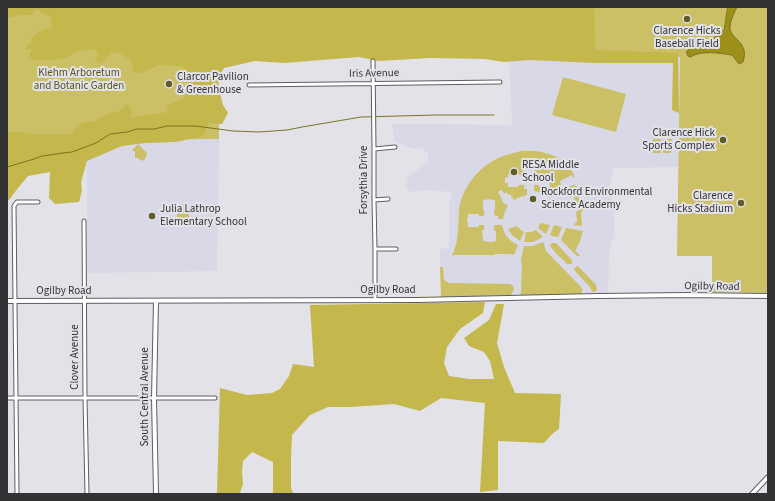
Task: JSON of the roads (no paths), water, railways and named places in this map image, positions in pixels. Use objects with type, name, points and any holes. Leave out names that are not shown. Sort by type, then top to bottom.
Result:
[{"type":"street","name":"Forsythia Drive","points":[[373,61],[375,300]]},
{"type":"street","name":"Iris Avenue","points":[[249,85],[500,82]]},
{"type":"street","points":[[374,149],[395,147]]},
{"type":"street","points":[[374,200],[388,199]]},
{"type":"street","points":[[17,494],[14,206],[17,202],[38,202]]},
{"type":"street","name":"Clover Avenue","points":[[84,221],[87,494]]},
{"type":"street","points":[[375,249],[396,249]]},
{"type":"street","name":"Ogilby Road","points":[[7,301],[425,300],[598,296],[768,296]]},
{"type":"street","name":"South Central Avenue","points":[[156,301],[154,398],[156,494]]},
{"type":"street","points":[[7,398],[215,398]]},
{"type":"street","points":[[752,494],[768,477]]},
{"type":"waterway","points":[[7,167],[42,156],[72,152],[96,143],[110,134],[137,129],[154,129],[167,126],[196,126],[233,131],[259,132],[287,130],[361,117],[494,115]]},
{"type":"place","name":"Clarence Hicks Baseball Field","points":[[687,19]]},
{"type":"place","name":"Clarcor Pavilion & Greenhouse","points":[[169,84]]},
{"type":"place","name":"Clarence Hick Sports Complex","points":[[723,140]]},
{"type":"place","name":"RESA Middle School","points":[[514,172]]},
{"type":"place","name":"Rockford Environmental Science Academy","points":[[533,199]]},
{"type":"place","name":"Clarence Hicks Stadium","points":[[741,203]]},
{"type":"place","name":"Julia Lathrop Elementary School","points":[[152,216]]},
{"type":"park label","name":"Klehm Arboretum and Botanic Garden","points":[[79,80]]}]
